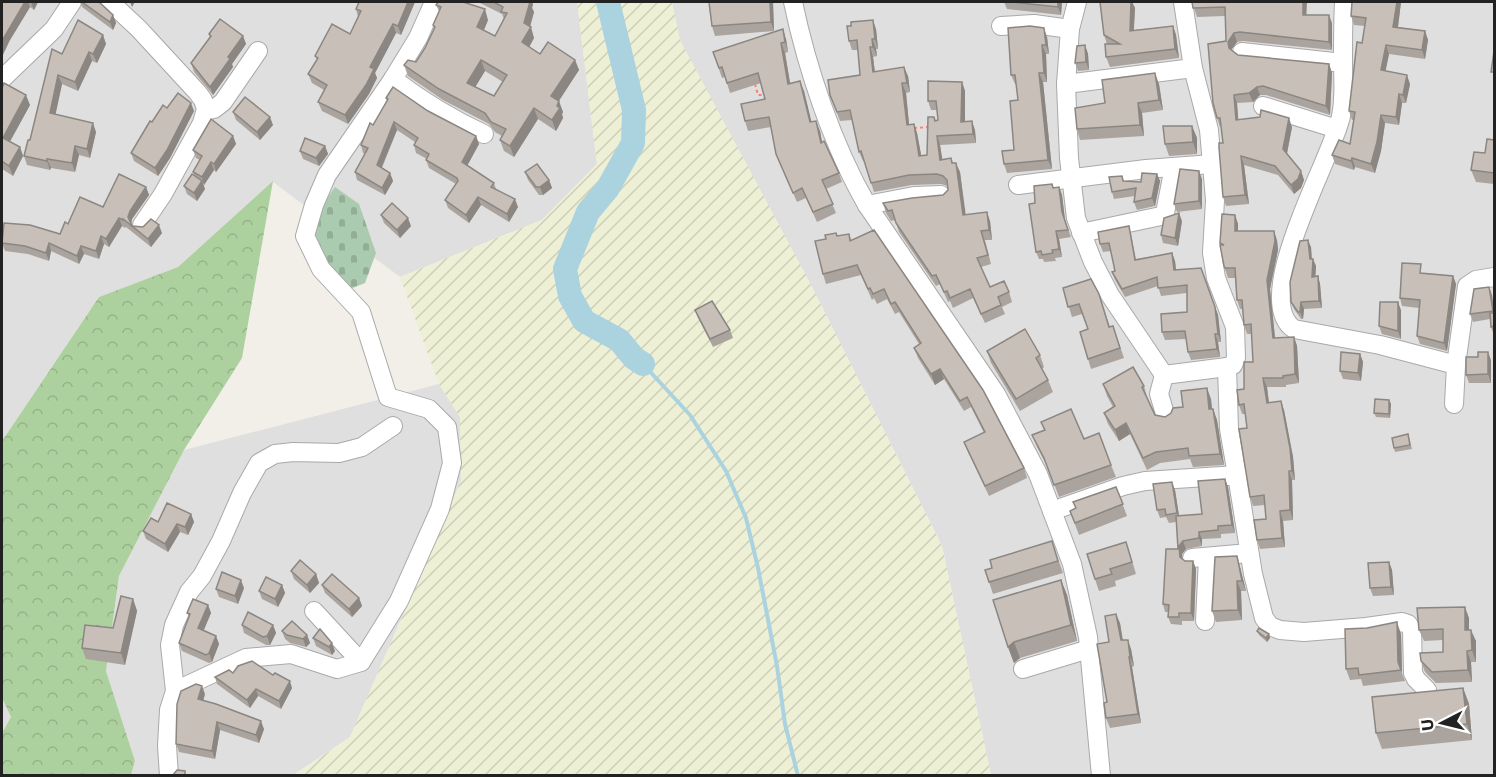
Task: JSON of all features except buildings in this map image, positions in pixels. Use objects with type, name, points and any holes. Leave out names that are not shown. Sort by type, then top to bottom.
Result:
[{"type":"street","points":[[2,79],[54,29],[72,2]]},
{"type":"street","points":[[110,2],[139,29],[198,93],[206,109],[202,123],[163,194],[142,225]]},
{"type":"street","points":[[176,692],[246,657],[291,654],[337,669],[361,662],[399,601],[440,508],[452,463],[447,427],[429,409],[388,397],[362,312],[321,269],[305,236],[314,205],[327,175],[393,79],[418,38],[434,2]]},
{"type":"street","points":[[793,2],[815,83],[850,175],[867,205],[996,394],[1038,474],[1072,564],[1076,581],[1089,649],[1101,776]]},
{"type":"street","points":[[1077,2],[1070,29],[1066,84],[1076,218],[1093,262],[1110,295],[1164,375],[1159,394],[1166,417]]},
{"type":"street","points":[[1164,375],[1233,365],[1237,347],[1235,327],[1216,278],[1212,253],[1215,200],[1209,130],[1193,68],[1183,2]]},
{"type":"street","points":[[1344,2],[1343,106],[1337,129],[1295,235],[1280,300],[1282,314],[1288,325],[1294,329],[1339,336],[1456,365]]},
{"type":"street","points":[[1001,26],[1034,24],[1070,29]]},
{"type":"street","points":[[206,109],[214,109],[223,102],[258,51]]},
{"type":"street","points":[[1242,52],[1343,63]]},
{"type":"street","points":[[1066,84],[1193,68]]},
{"type":"street","points":[[393,79],[447,116],[484,134]]},
{"type":"street","points":[[1263,106],[1337,129]]},
{"type":"street","points":[[1017,185],[1212,164]]},
{"type":"street","points":[[1081,233],[1161,216],[1164,213],[1174,167]]},
{"type":"street","points":[[867,205],[914,196],[941,195]]},
{"type":"street","points":[[1454,404],[1456,365],[1467,286],[1476,280],[1494,277]]},
{"type":"street","points":[[1227,367],[1229,429],[1249,554],[1264,618],[1270,626],[1280,630],[1304,632],[1402,622],[1408,624],[1412,630],[1413,673],[1426,690]]},
{"type":"street","points":[[169,776],[167,746],[169,710],[176,692],[170,645],[178,612],[207,567],[259,463],[275,454],[339,453],[362,447],[393,426]]},
{"type":"street","points":[[1052,511],[1123,486],[1145,481],[1237,475]]},
{"type":"street","points":[[1205,621],[1200,558],[1249,554]]},
{"type":"street","points":[[1055,587],[1076,581]]},
{"type":"street","points":[[314,611],[361,662]]},
{"type":"street","points":[[1023,669],[1089,649]]},
{"type":"path","points":[[755,85],[758,95],[773,93]]},
{"type":"path","points":[[913,128],[936,127]]},
{"type":"shaded area","points":[[2,2],[577,2],[597,164],[542,220],[400,277],[273,182],[178,267],[99,297],[2,441]]},
{"type":"shaded area","points":[[672,2],[1494,2],[1494,775],[991,775],[942,546],[816,295],[679,40]]},
{"type":"shaded area","points":[[439,384],[460,417],[461,481],[350,737],[293,775],[131,775],[135,761],[106,671],[119,576],[184,450]]},
{"type":"shaded area","points":[[2,698],[11,717],[2,733]]},
{"type":"green space","points":[[577,2],[672,2],[680,40],[808,279],[942,546],[991,775],[293,776],[350,737],[461,481],[460,417],[439,384],[400,277],[542,220],[597,164]]},
{"type":"green space","points":[[273,181],[242,358],[184,450],[119,576],[106,671],[135,761],[131,775],[2,775],[2,733],[11,717],[2,698],[2,441],[99,297],[178,267]]},
{"type":"green space","points":[[335,187],[359,204],[376,253],[365,283],[350,289],[322,265],[312,243],[318,212]]},
{"type":"waterway","points":[[608,2],[634,110],[633,143],[608,188],[588,212],[565,269],[570,296],[584,321],[619,340],[634,358],[643,364]]},
{"type":"waterway","points":[[643,364],[690,415],[726,471],[746,518],[777,666],[785,724],[798,776]]}]
